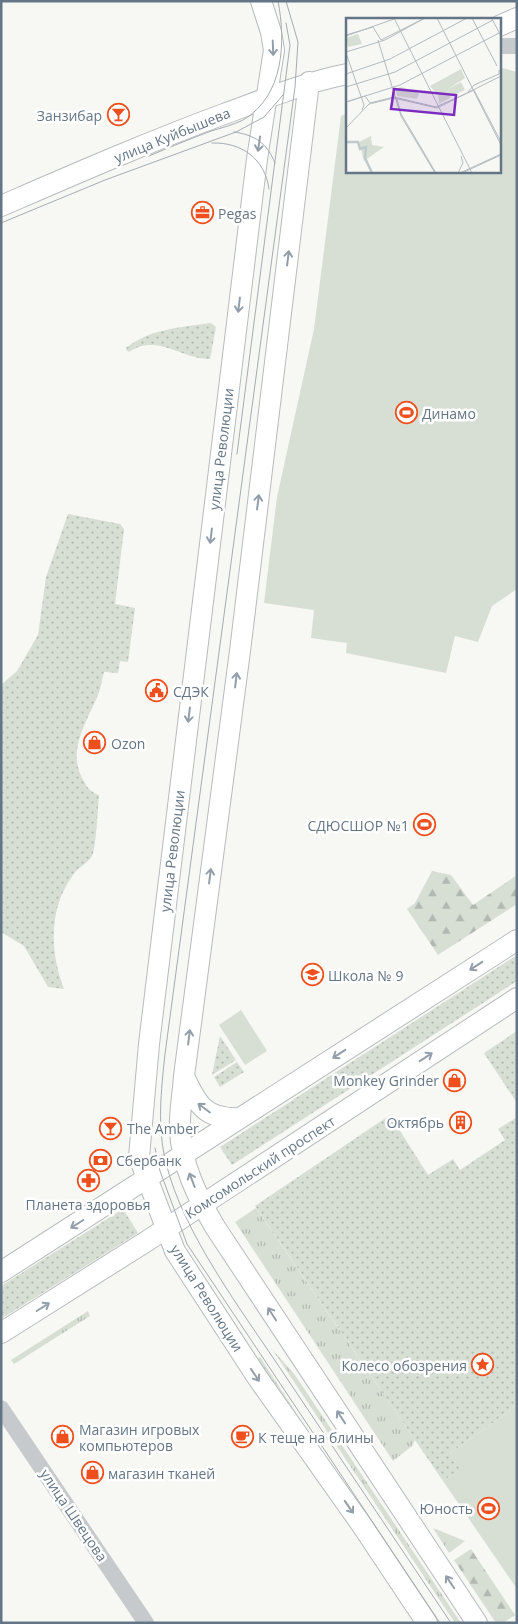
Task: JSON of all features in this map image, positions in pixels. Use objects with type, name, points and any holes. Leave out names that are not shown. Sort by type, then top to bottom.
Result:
[{"type":"main road","name":"улица Революции","points":[[261,1],[271,32],[274,50],[238,311],[149,1044],[138,1157],[175,1251],[257,1377],[361,1524],[427,1623]]},
{"type":"main road","points":[[500,26],[517,18]]},
{"type":"main road","name":"улица Куйбышева","points":[[1,206],[163,137],[267,96],[309,82],[346,74]]},
{"type":"main road","points":[[309,82],[242,631],[184,1076],[180,1130],[183,1156],[202,1205],[476,1623]]},
{"type":"main road","points":[[1,1272],[517,940]]},
{"type":"main road","name":"Комсомольский проспект","points":[[1,1332],[202,1205],[517,998]]},
{"type":"main road","points":[[184,1076],[198,1104],[207,1111],[225,1119],[240,1118]]},
{"type":"street","points":[[500,46],[517,46]]},
{"type":"street","name":"улица Швецова","points":[[1,1408],[146,1623]]},
{"type":"green space","name":"Динамо","points":[[500,67],[517,72],[517,589],[492,606],[478,642],[455,636],[446,673],[346,653],[347,643],[311,638],[314,610],[264,603],[277,497],[314,329],[341,116],[346,114],[346,172],[500,172]]},
{"type":"green space","points":[[211,323],[216,327],[210,359],[199,358],[169,348],[150,345],[129,352],[126,350],[135,342],[155,333]]},
{"type":"green space","points":[[68,514],[120,524],[124,529],[115,604],[135,608],[128,662],[120,661],[118,673],[104,672],[99,692],[83,727],[77,749],[79,772],[88,787],[99,795],[96,837],[92,856],[75,872],[65,888],[55,916],[54,946],[59,975],[64,989],[48,987],[24,946],[1,932],[1,685],[17,671],[38,635],[46,577]]},
{"type":"green space","points":[[432,871],[451,875],[473,905],[517,875],[517,904],[438,955],[407,909],[415,903]]},
{"type":"green space","points":[[517,955],[517,981],[232,1165],[220,1147]]},
{"type":"green space","points":[[241,1010],[267,1051],[245,1065],[219,1025]]},
{"type":"green space","points":[[517,1031],[517,1103],[484,1053]]},
{"type":"green space","points":[[220,1036],[236,1060],[212,1075]]},
{"type":"green space","points":[[237,1062],[244,1072],[220,1087],[214,1077]]},
{"type":"green space","points":[[390,1115],[428,1175],[453,1159],[460,1170],[505,1140],[498,1129],[517,1117],[517,1406],[450,1453],[461,1469],[443,1481],[255,1206]]},
{"type":"green space","points":[[256,1208],[415,1440],[412,1446],[393,1461],[235,1222]]},
{"type":"green space","points":[[123,1209],[138,1233],[1,1319],[1,1286]]},
{"type":"green space","points":[[88,1311],[90,1316],[14,1364],[11,1360]]},
{"type":"green space","points":[[272,1349],[295,1375],[461,1623],[455,1623]]},
{"type":"green space","points":[[260,1357],[331,1467],[255,1360]]},
{"type":"green space","name":"Юность","points":[[517,1406],[517,1589],[443,1481],[460,1469],[450,1453]]},
{"type":"green space","points":[[433,1528],[438,1530],[465,1541],[449,1553]]},
{"type":"green space","points":[[471,1549],[515,1615],[503,1623],[496,1623],[454,1560]]},
{"type":"tram line","points":[[149,156],[239,122],[257,110],[267,97],[279,67],[282,34],[278,1]]},
{"type":"tram line","points":[[286,1],[298,42],[295,87],[165,1054],[161,1095],[161,1136],[174,1190],[215,1271],[451,1623]]},
{"type":"tram line","points":[[237,454],[290,45],[286,23]]},
{"type":"tram line","points":[[1,223],[105,180],[236,132],[264,117],[283,95]]},
{"type":"tram line","points":[[234,132],[248,135],[259,141],[268,150],[275,163]]},
{"type":"tram line","points":[[212,143],[223,143],[242,149],[250,154],[263,169],[269,189]]},
{"type":"tram line","points":[[155,1148],[160,1171],[187,1244],[440,1623]]},
{"type":"place","name":"Занзибар","points":[[118,115]]},
{"type":"place","name":"Pegas","points":[[202,213]]},
{"type":"place","name":"Динамо","points":[[406,413]]},
{"type":"place","name":"СДЭК","points":[[157,691]]},
{"type":"place","name":"Ozon","points":[[95,743]]},
{"type":"place","name":"СДЮСШОР №1","points":[[425,825]]},
{"type":"place","name":"Школа № 9","points":[[312,975]]},
{"type":"place","name":"Monkey Grinder","points":[[455,1080]]},
{"type":"place","name":"Октябрь","points":[[460,1122]]},
{"type":"place","name":"The Amber","points":[[111,1128]]},
{"type":"place","name":"Сбербанк","points":[[100,1160]]},
{"type":"place","name":"Планета здоровья","points":[[88,1181]]},
{"type":"place","name":"Колесо обозрения","points":[[483,1365]]},
{"type":"place","name":"Магазин игровых компьютеров","points":[[63,1437]]},
{"type":"place","name":"К теще на блины","points":[[242,1437]]},
{"type":"place","name":"магазин тканей","points":[[92,1473]]},
{"type":"place","name":"Юность","points":[[489,1508]]}]
